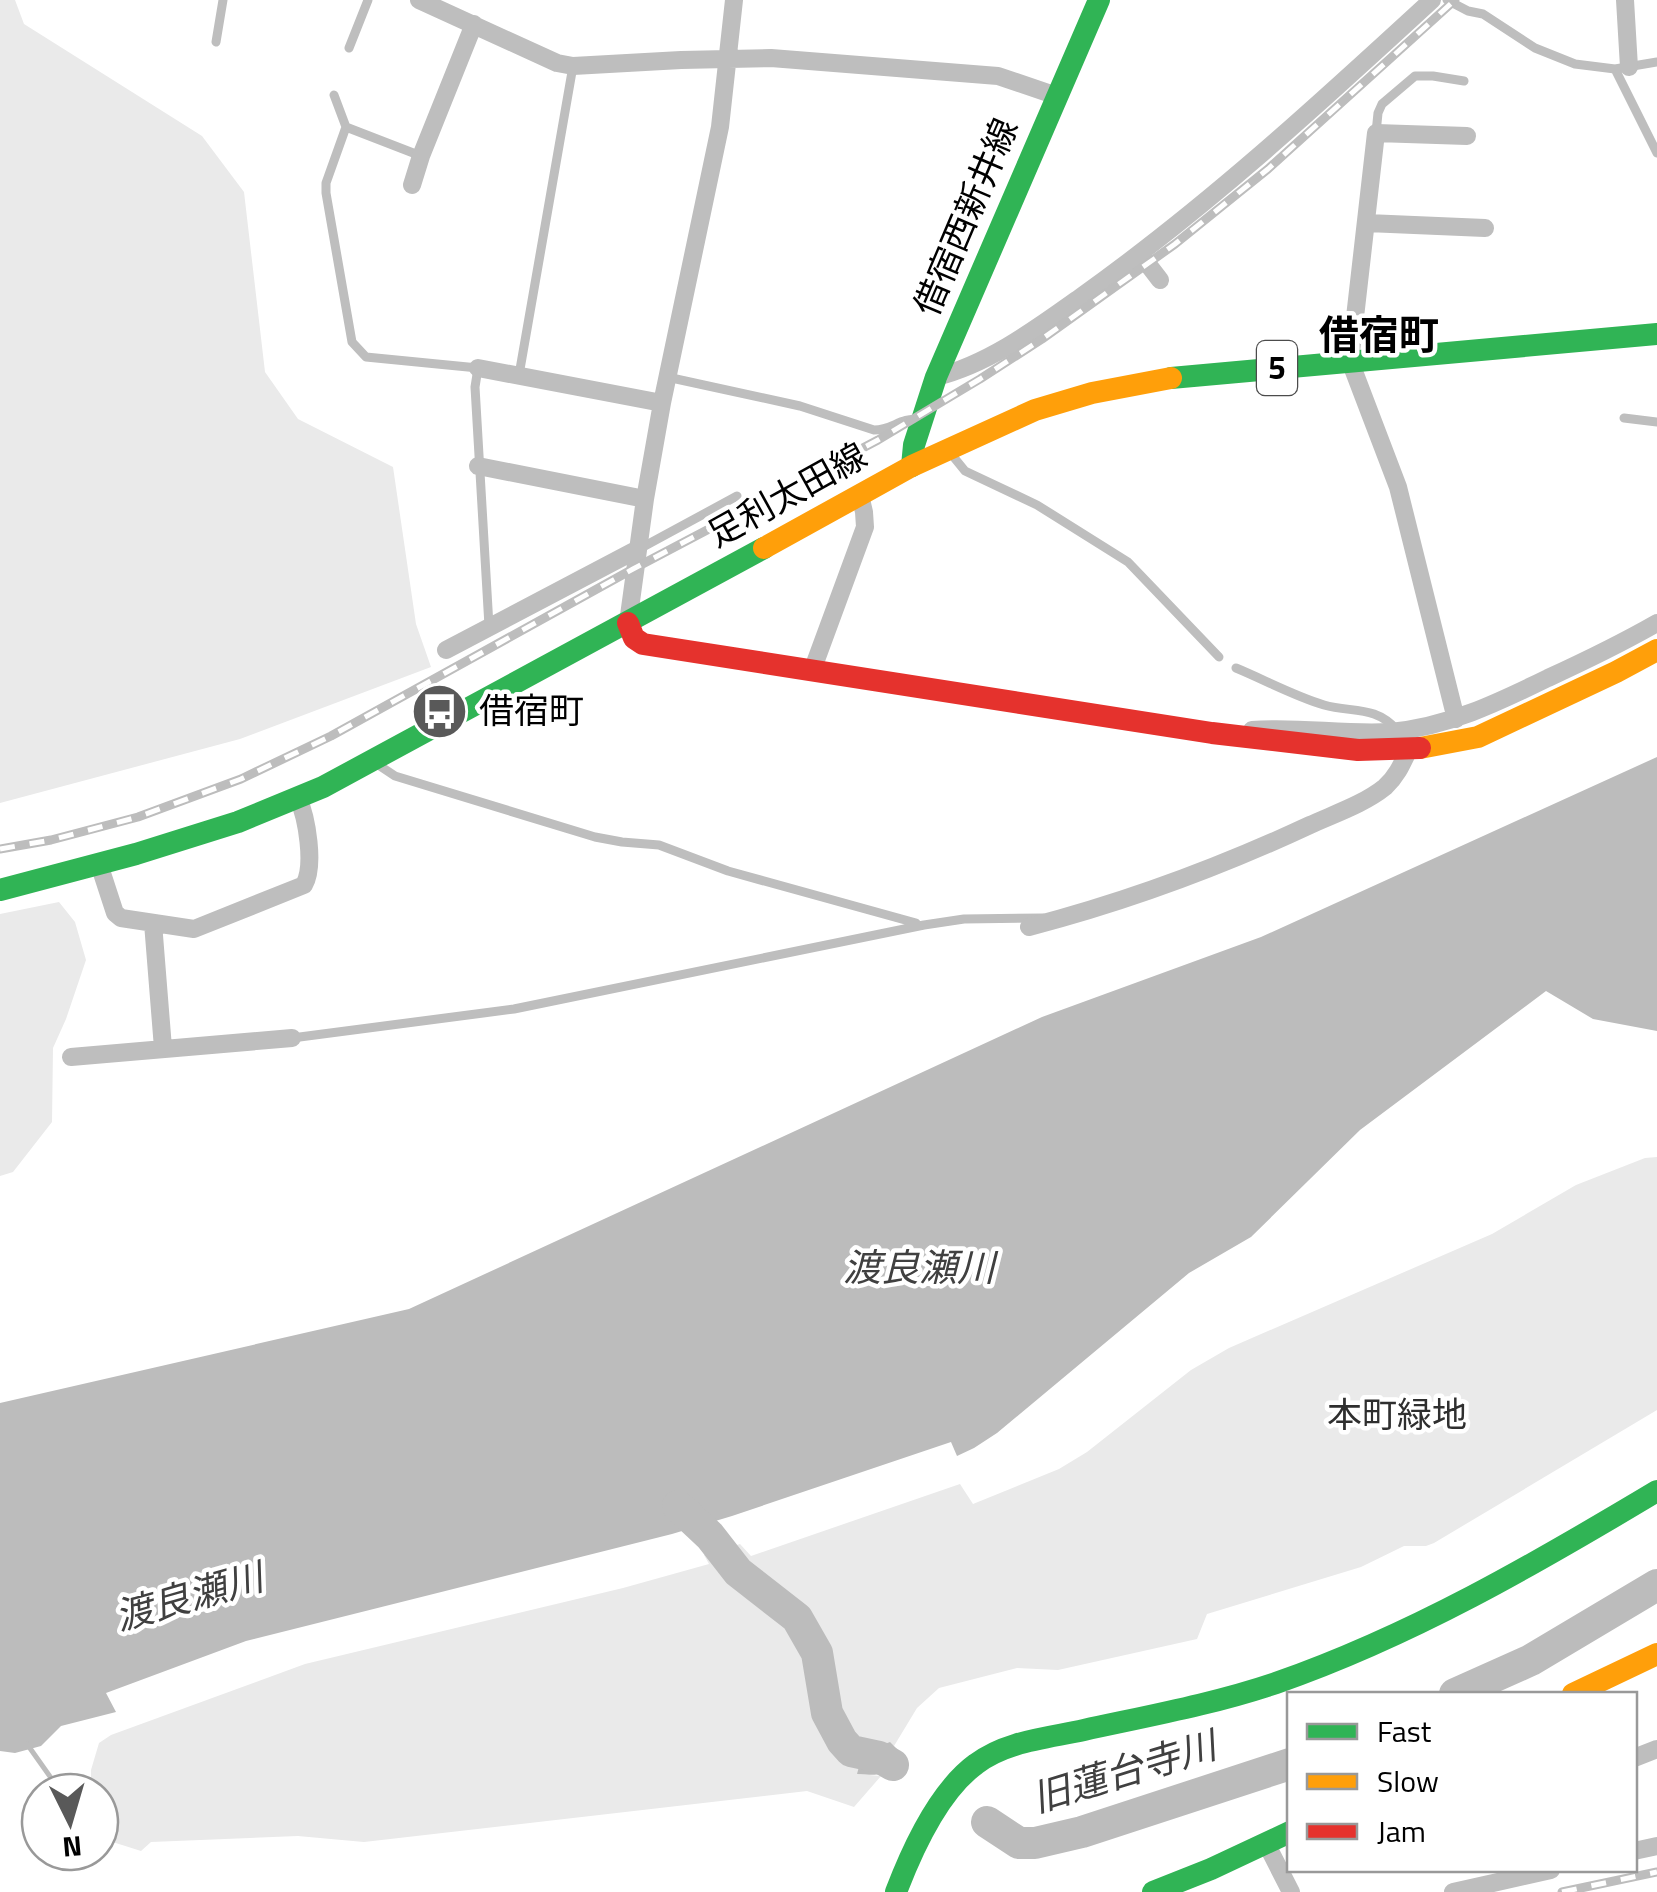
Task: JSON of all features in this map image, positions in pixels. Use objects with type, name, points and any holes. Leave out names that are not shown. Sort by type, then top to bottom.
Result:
[{"type":"main road","name":"借宿西新井線","points":[[912,466],[914,445],[936,377],[1098,0]]},
{"type":"main road","name":"足利太田線","points":[[0,890],[238,822],[298,798],[373,762],[912,466],[1035,410],[1104,390],[1179,376],[1657,334]]},
{"type":"main road","points":[[628,623],[634,638],[643,644],[1212,733],[1358,750],[1403,740],[1431,747],[1478,737],[1657,650]]},
{"type":"main road","points":[[896,1892],[950,1789],[976,1763],[989,1756],[1042,1740],[1196,1706],[1273,1684],[1352,1655],[1459,1605],[1657,1491]]},
{"type":"main road","points":[[1578,1692],[1657,1654]]},
{"type":"main road","points":[[1153,1892],[1287,1833]]},
{"type":"street","points":[[419,0],[556,64],[771,58],[998,76],[1057,96]]},
{"type":"street","points":[[628,623],[662,403],[720,128],[734,0]]},
{"type":"street","points":[[936,377],[960,370],[1047,321],[1140,254],[1242,172],[1432,0]]},
{"type":"street","points":[[1622,68],[1624,0]]},
{"type":"street","points":[[412,186],[474,24]]},
{"type":"street","points":[[1456,719],[1398,487],[1350,361],[1376,134],[1468,136]]},
{"type":"street","points":[[1367,223],[1485,228]]},
{"type":"street","points":[[1140,254],[1160,280]]},
{"type":"street","points":[[478,368],[662,403]]},
{"type":"street","points":[[478,466],[645,499]]},
{"type":"street","points":[[812,671],[865,528],[860,495]]},
{"type":"street","points":[[446,650],[638,549]]},
{"type":"street","points":[[1030,928],[1205,870],[1364,800],[1398,774],[1403,740],[1479,711],[1657,623]]},
{"type":"street","points":[[99,864],[115,913],[121,918],[194,929],[304,885],[309,876],[307,825],[298,798]]},
{"type":"street","points":[[152,923],[163,1048]]},
{"type":"street","points":[[72,1057],[292,1038]]},
{"type":"street","points":[[1266,1843],[1290,1892]]},
{"type":"street","points":[[1453,1892],[1535,1872]]},
{"type":"lane","points":[[216,42],[223,0]]},
{"type":"lane","points":[[350,48],[368,0]]},
{"type":"lane","points":[[1448,0],[1483,14],[1535,48],[1575,64],[1622,68],[1657,62]]},
{"type":"lane","points":[[518,375],[573,66]]},
{"type":"lane","points":[[1622,68],[1657,153]]},
{"type":"lane","points":[[1376,134],[1382,104],[1415,76],[1464,81]]},
{"type":"lane","points":[[334,96],[346,127],[326,182],[326,193],[352,342],[366,358],[478,368],[478,466],[489,628]]},
{"type":"lane","points":[[346,127],[421,156]]},
{"type":"lane","points":[[668,377],[800,406],[874,430],[884,430],[908,418],[921,420]]},
{"type":"lane","points":[[1624,418],[1657,422]]},
{"type":"lane","points":[[947,449],[965,471],[1037,505],[1128,562],[1219,657]]},
{"type":"lane","points":[[638,549],[737,496]]},
{"type":"lane","points":[[1236,668],[1327,706],[1387,719],[1403,740]]},
{"type":"lane","points":[[373,762],[395,776],[572,831],[658,845],[728,871],[924,925]]},
{"type":"lane","points":[[292,1038],[514,1009],[924,925],[1001,917],[1065,918]]},
{"type":"green space","points":[[0,0],[15,0],[24,24],[202,136],[244,192],[265,372],[298,419],[393,467],[416,624],[431,667],[240,739],[0,803]]},
{"type":"green space","points":[[59,902],[75,922],[86,960],[53,1048],[52,1122],[13,1172],[0,1176],[0,914]]},
{"type":"green space","name":"本町緑地","points":[[1657,1157],[1657,1410],[1434,1543],[1404,1546],[1361,1567],[1207,1614],[1197,1639],[1058,1670],[1017,1668],[939,1688],[917,1708],[894,1746],[889,1743],[877,1747],[857,1774],[881,1776],[854,1807],[807,1791],[364,1842],[298,1836],[151,1842],[141,1851],[120,1844],[120,1772],[91,1772],[99,1743],[111,1735],[305,1664],[623,1588],[709,1564],[704,1555],[740,1544],[751,1556],[960,1484],[973,1504],[1059,1469],[1087,1452],[1191,1370],[1229,1348],[1492,1234],[1576,1185]]},
{"type":"water","name":"渡良瀬川","points":[[1657,757],[1657,1031],[1593,1019],[1546,991],[1360,1130],[1251,1237],[1189,1273],[974,1448],[957,1456],[951,1442],[672,1534],[246,1641],[106,1693],[116,1712],[61,1726],[41,1746],[15,1753],[0,1751],[0,1403],[409,1309],[1042,1017],[1261,937]]},
{"type":"water","points":[[890,1742],[902,1754],[892,1767],[879,1774],[857,1774],[864,1748]]},
{"type":"waterway","name":"旧蓮台寺川","points":[[678,1506],[710,1536],[738,1572],[797,1618],[817,1653],[827,1713],[842,1741],[851,1751],[879,1757],[893,1765]]},
{"type":"waterway","name":"旧蓮台寺川","points":[[1459,1692],[1531,1660],[1657,1585]]},
{"type":"waterway","points":[[27,1744],[47,1772]]},
{"type":"waterway","name":"旧蓮台寺川","points":[[987,1822],[1019,1843],[1035,1843],[1082,1832],[1287,1765]]},
{"type":"railway","points":[[0,849],[138,817],[241,779],[331,736],[633,569],[878,440],[1042,339],[1175,244],[1268,169],[1455,0]]},
{"type":"railway","points":[[1562,1892],[1657,1872]]},
{"type":"traffic: fast","points":[[912,466],[914,445],[936,377],[1099,0]]},
{"type":"traffic: fast","points":[[1171,378],[1657,334]]},
{"type":"traffic: fast","points":[[0,890],[238,822],[323,787],[764,548]]},
{"type":"traffic: fast","points":[[896,1892],[939,1805],[950,1789],[988,1756],[1028,1741],[1229,1697],[1326,1664],[1471,1597],[1657,1491]]},
{"type":"traffic: fast","points":[[1153,1892],[1287,1833]]},
{"type":"traffic: slow","points":[[764,548],[912,466],[1035,410],[1092,393],[1171,378]]},
{"type":"traffic: slow","points":[[1420,748],[1478,737],[1657,650]]},
{"type":"traffic: slow","points":[[1577,1692],[1657,1654]]},
{"type":"traffic: jam","points":[[628,623],[634,638],[643,644],[1212,733],[1358,750],[1420,748]]},
{"type":"place","name":"借宿町","points":[[440,711]]},
{"type":"district","name":"借宿町","points":[[1379,335]]}]
